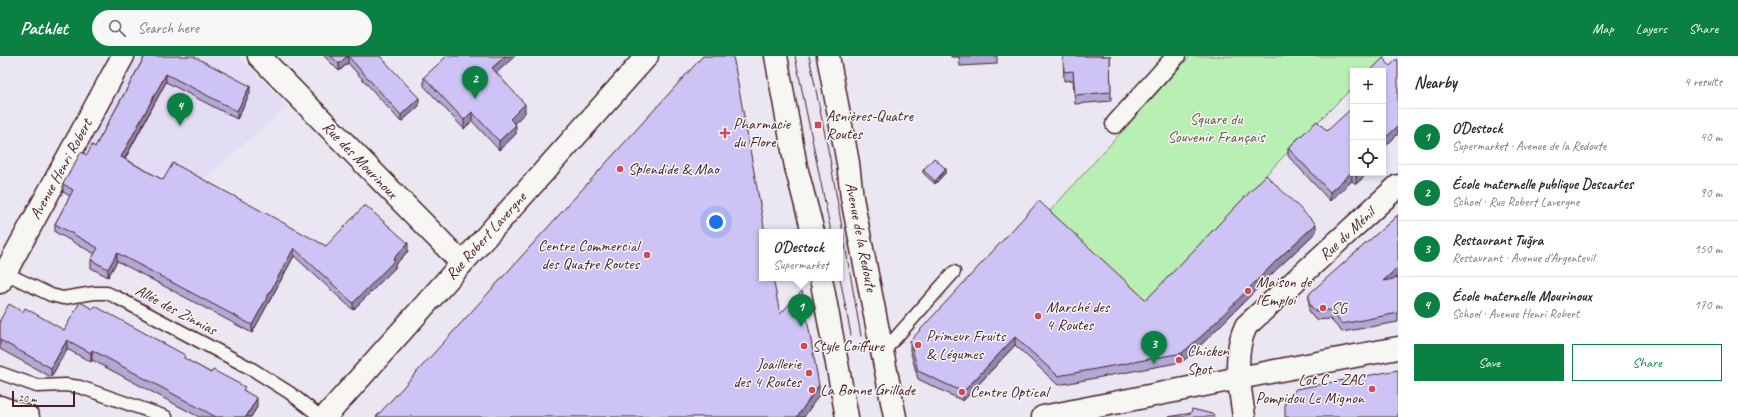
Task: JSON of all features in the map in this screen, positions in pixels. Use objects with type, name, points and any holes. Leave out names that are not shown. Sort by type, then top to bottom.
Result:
[{"type":"street","name":"Avenue Henri Robert","points":[[2,278],[123,56]]},
{"type":"street","name":"Rue des Mourinoux","points":[[258,56],[462,264]]},
{"type":"street","name":"Rue Robert Lavergne","points":[[325,417],[647,56]]},
{"type":"street","points":[[776,56],[795,161],[812,229]]},
{"type":"street","name":"Avenue de la Redoute","points":[[828,56],[848,163],[852,198],[895,417]]},
{"type":"street","points":[[1115,124],[1176,56]]},
{"type":"street","name":"Rue du Ménil","points":[[1244,417],[1238,378],[1240,338],[1246,326],[1398,186]]},
{"type":"street","points":[[822,281],[846,417]]},
{"type":"street","points":[[1043,417],[1066,415],[1238,378],[1398,348]]},
{"type":"street","points":[[0,407],[28,417]]},
{"type":"lane","points":[[883,352],[954,272]]},
{"type":"lane","name":"Allée des Zinnias","points":[[2,278],[63,298],[94,293],[107,293],[116,296],[252,369],[290,392],[321,417]]},
{"type":"lane","points":[[0,373],[37,386],[66,384],[80,387],[166,417]]},
{"type":"shaded area","points":[[134,56],[238,56],[287,106],[200,183],[160,186],[84,146]]},
{"type":"green space","name":"Square du Souvenir Français","points":[[1190,56],[1385,56],[1373,68],[1350,68],[1350,90],[1282,158],[1146,302],[1049,212]]},
{"type":"building","points":[[145,56],[193,56],[250,86],[237,111],[166,74],[121,157],[163,180],[173,163],[326,246],[365,205],[408,243],[393,259],[395,260],[353,303],[294,248],[252,325],[117,253],[108,269],[91,260],[98,248],[55,224],[73,190],[63,184],[81,152],[87,155],[92,145],[95,147]]},
{"type":"building","points":[[331,56],[347,56],[339,64]]},
{"type":"building","points":[[348,56],[380,56],[419,98],[401,115]]},
{"type":"building","points":[[447,56],[505,56],[492,68],[525,104],[510,119],[516,125],[499,141],[472,112],[464,120],[424,77]]},
{"type":"building","name":"Centre Commercial des Quatre Routes","points":[[703,56],[733,56],[764,229],[759,229],[759,281],[774,281],[780,314],[802,291],[819,385],[797,417],[376,417]]},
{"type":"building","points":[[1063,56],[1110,56],[1111,92],[1075,95],[1073,71],[1064,72]]},
{"type":"building","points":[[1383,58],[1390,66],[1397,59],[1398,60],[1398,126],[1386,137],[1386,68],[1373,68]]},
{"type":"building","points":[[1350,110],[1350,174],[1330,192],[1288,148],[1317,121],[1327,131]]},
{"type":"building","points":[[934,158],[946,169],[935,181],[923,170]]},
{"type":"building","points":[[1266,175],[1316,224],[1278,259],[1206,332],[1182,353],[1058,376],[1015,337],[963,392],[918,371],[910,341],[1039,201],[1146,300]]},
{"type":"building","points":[[1398,215],[1398,267],[1383,281],[1398,278],[1398,313],[1342,324],[1330,310],[1316,311],[1313,309],[1309,303],[1309,295],[1311,292]]},
{"type":"building","points":[[80,302],[93,309],[95,306],[185,355],[184,358],[211,373],[213,370],[245,387],[243,390],[257,398],[246,417],[216,417],[92,350],[91,353],[67,340],[51,368],[0,340],[0,320],[9,304],[23,312],[25,308],[64,330]]},
{"type":"building","name":"Lot C - ZAC Pompidou Le Mignon","points":[[1398,370],[1398,417],[1285,417],[1285,402],[1296,389]]},
{"type":"building","points":[[1192,409],[1212,414],[1215,417],[1168,417],[1191,413]]},
{"type":"tram line","points":[[795,56],[830,229]]},
{"type":"tram line","points":[[809,56],[842,229]]},
{"type":"tram line","points":[[843,233],[861,336]]},
{"type":"tram line","points":[[841,281],[851,335]]},
{"type":"place","name":"École maternelle publique Descartes","points":[[475,99]]},
{"type":"place","name":"Asnières-Quatre Routes","points":[[818,125]]},
{"type":"place","name":"École maternelle Mourinoux","points":[[180,126]]},
{"type":"place","name":"Pharmacie du Flore","points":[[725,133]]},
{"type":"place","name":"Splendide & Mao","points":[[620,169]]},
{"type":"place","name":"Centre Commercial des Quatre Routes","points":[[647,255]]},
{"type":"place","name":"Maison de l'Emploi","points":[[1248,291]]},
{"type":"place","name":"SG","points":[[1323,308]]},
{"type":"place","name":"Marché des 4 Routes","points":[[1038,316]]},
{"type":"place","name":"O'Destock","points":[[801,327]]},
{"type":"place","name":"Primeur Fruits & Légumes","points":[[918,345]]},
{"type":"place","name":"Style Coiffure","points":[[804,346]]},
{"type":"place","name":"Chicken Spot","points":[[1179,360]]},
{"type":"place","name":"Restaurant Tuğra","points":[[1154,364]]},
{"type":"place","name":"Joaillerie des 4 Routes","points":[[809,373]]},
{"type":"place","name":"Lot C - ZAC Pompidou Le Mignon","points":[[1372,389]]},
{"type":"place","name":"La Bonne Grillade","points":[[812,390]]},
{"type":"place","name":"Centre Optical","points":[[962,392]]}]
